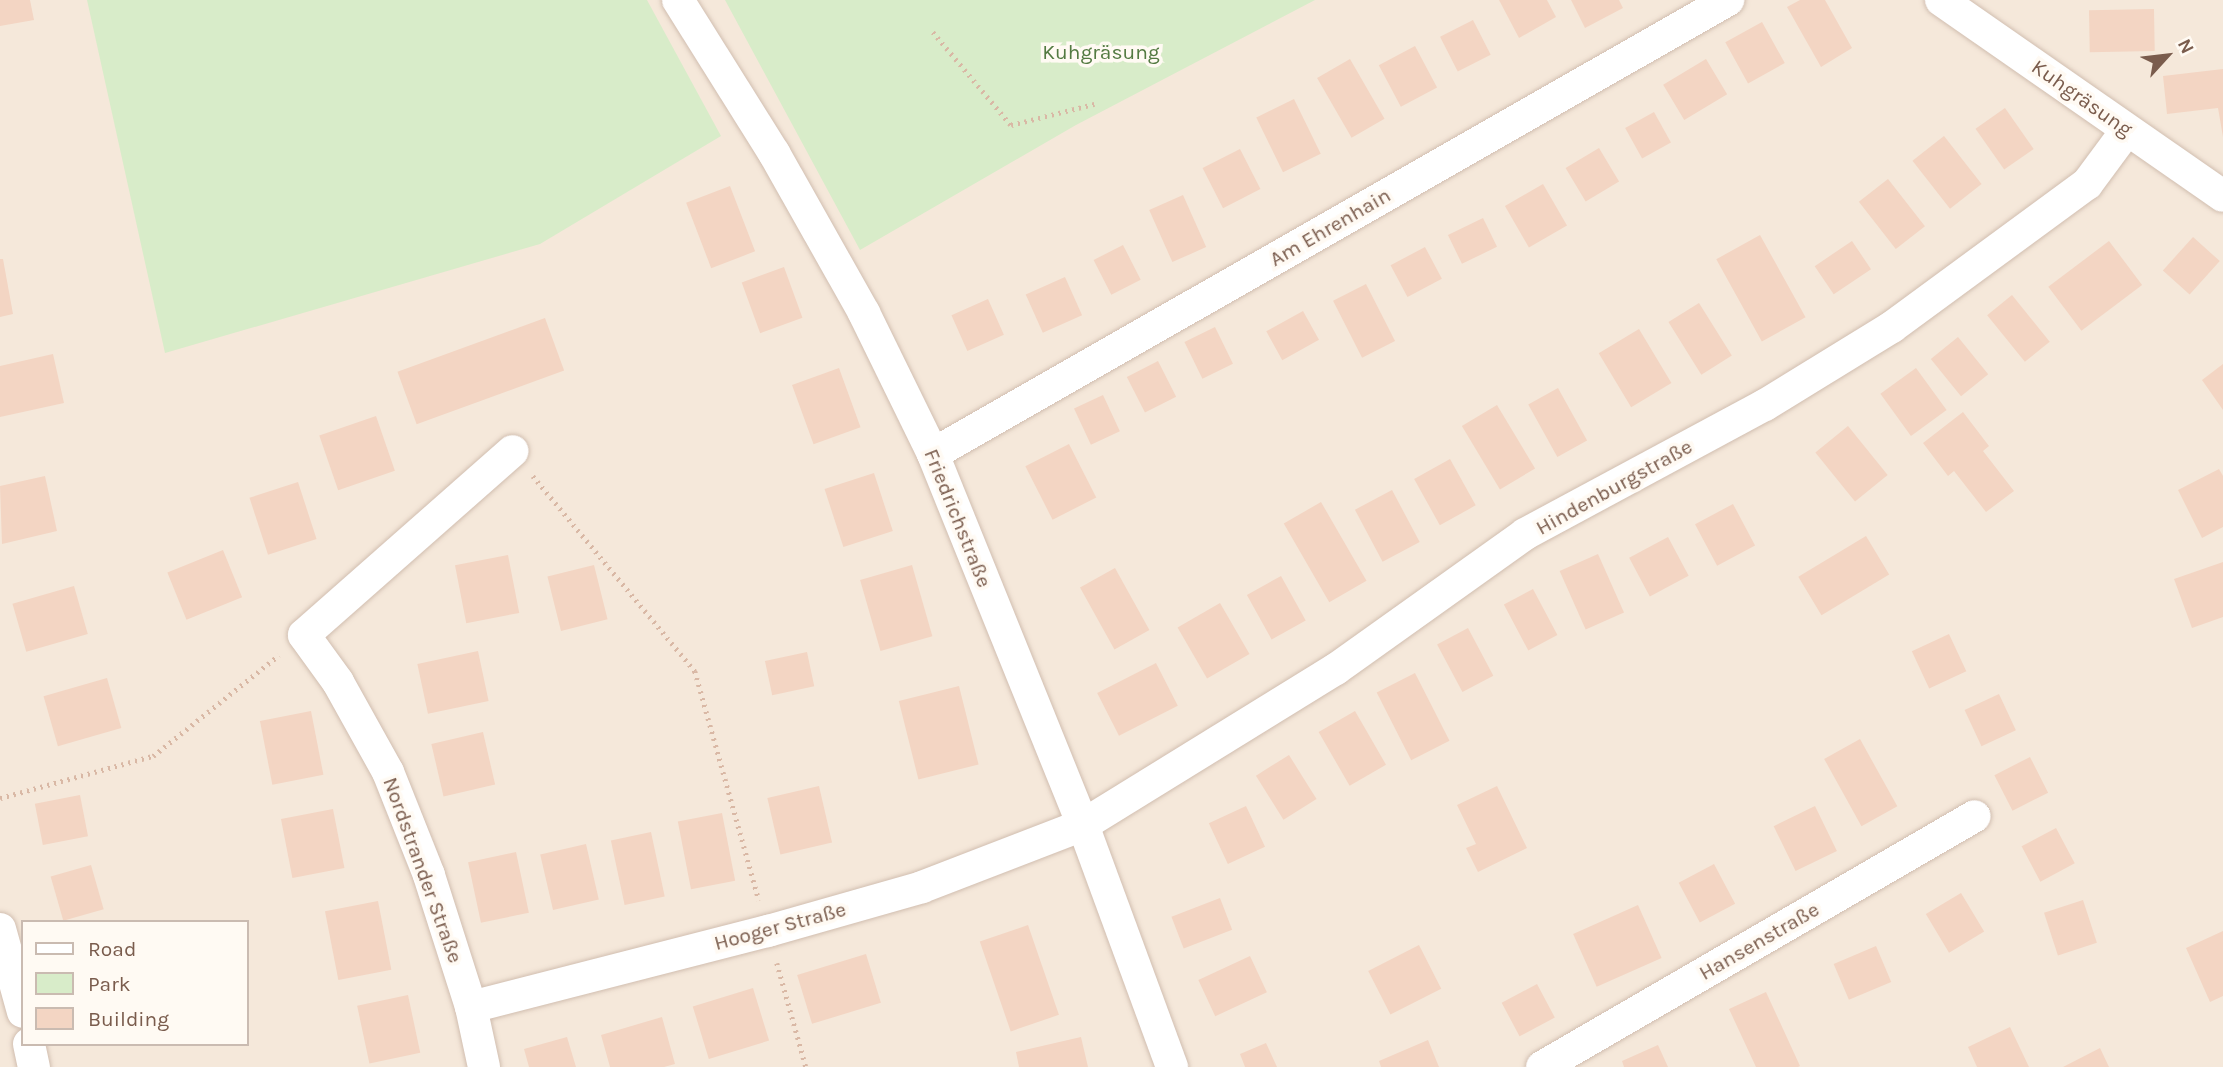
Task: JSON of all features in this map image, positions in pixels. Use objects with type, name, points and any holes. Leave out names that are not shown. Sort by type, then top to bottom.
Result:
[{"type":"street","name":"Friedrichstraße","points":[[678,0],[774,153],[864,313],[933,454],[1083,825],[1172,1067]]},
{"type":"street","name":"Am Ehrenhain","points":[[933,454],[1728,0]]},
{"type":"street","name":"Kuhgräsung","points":[[1941,0],[2223,196]]},
{"type":"street","name":"Hindenburgstraße","points":[[1083,825],[1336,669],[1525,534],[1765,404],[1892,327],[2087,184],[2127,130]]},
{"type":"street","points":[[304,635],[513,451]]},
{"type":"street","name":"Nordstrander Straße","points":[[304,635],[338,682],[388,772],[429,875],[471,1007],[484,1067]]},
{"type":"street","name":"Hansenstraße","points":[[1542,1067],[1975,816]]},
{"type":"street","name":"Hooger Straße","points":[[471,1007],[768,931],[922,887],[1083,825]]},
{"type":"street","points":[[0,929],[21,1005]]},
{"type":"street","points":[[29,1046],[34,1067]]},
{"type":"path","points":[[933,32],[1011,125],[1094,104]]},
{"type":"path","points":[[513,451],[695,671],[806,1067]]},
{"type":"path","points":[[0,799],[153,756],[304,635]]},
{"type":"shaded area","points":[[0,0],[2223,0],[2223,1067],[0,1067]]},
{"type":"green space","points":[[87,0],[647,0],[721,136],[540,244],[165,353]]},
{"type":"green space","points":[[725,0],[1315,0],[1076,125],[860,250]]},
{"type":"building","points":[[0,0],[30,0],[34,20],[0,26]]},
{"type":"building","points":[[1499,0],[1547,0],[1556,17],[1519,38]]},
{"type":"building","points":[[1571,0],[1619,0],[1623,8],[1585,28]]},
{"type":"building","points":[[1800,0],[1825,0],[1852,48],[1821,67],[1787,7]]},
{"type":"building","points":[[2154,9],[2155,51],[2090,52],[2089,10]]},
{"type":"building","points":[[1473,20],[1491,55],[1458,72],[1440,37]]},
{"type":"building","points":[[1762,22],[1785,63],[1748,83],[1725,42]]},
{"type":"building","points":[[1415,46],[1437,87],[1401,107],[1379,65]]},
{"type":"building","points":[[1350,59],[1384,119],[1352,138],[1317,78]]},
{"type":"building","points":[[1706,59],[1727,94],[1684,120],[1663,85]]},
{"type":"building","points":[[2223,69],[2223,137],[2218,108],[2167,114],[2163,76]]},
{"type":"building","points":[[1294,99],[1321,154],[1283,172],[1256,117]]},
{"type":"building","points":[[2005,108],[2034,149],[2004,170],[1976,129]]},
{"type":"building","points":[[1654,112],[1671,143],[1642,159],[1625,128]]},
{"type":"building","points":[[1944,136],[1982,184],[1950,209],[1912,161]]},
{"type":"building","points":[[1599,148],[1619,181],[1586,202],[1566,168]]},
{"type":"building","points":[[1240,149],[1260,189],[1223,208],[1203,168]]},
{"type":"building","points":[[1888,179],[1925,226],[1896,249],[1859,202]]},
{"type":"building","points":[[1543,184],[1567,226],[1529,248],[1505,206]]},
{"type":"building","points":[[730,186],[755,251],[711,268],[686,203]]},
{"type":"building","points":[[1183,195],[1206,247],[1172,262],[1149,210]]},
{"type":"building","points":[[1483,218],[1497,247],[1462,264],[1448,235]]},
{"type":"building","points":[[1760,235],[1806,317],[1762,341],[1716,259]]},
{"type":"building","points":[[2193,237],[2220,261],[2190,295],[2163,270]]},
{"type":"building","points":[[1852,241],[1871,269],[1834,294],[1815,266]]},
{"type":"building","points":[[2109,241],[2142,285],[2081,331],[2048,287]]},
{"type":"building","points":[[1123,245],[1141,280],[1111,295],[1094,260]]},
{"type":"building","points":[[1425,247],[1442,279],[1407,297],[1391,265]]},
{"type":"building","points":[[0,259],[3,259],[13,314],[0,317]]},
{"type":"building","points":[[784,267],[802,318],[760,333],[742,282]]},
{"type":"building","points":[[1065,277],[1082,315],[1043,333],[1026,294]]},
{"type":"building","points":[[1366,284],[1395,341],[1362,358],[1333,301]]},
{"type":"building","points":[[2012,295],[2050,342],[2025,362],[1987,315]]},
{"type":"building","points":[[988,299],[1004,335],[967,351],[951,315]]},
{"type":"building","points":[[1699,303],[1732,356],[1701,375],[1668,322]]},
{"type":"building","points":[[1303,311],[1319,340],[1282,360],[1266,331]]},
{"type":"building","points":[[545,318],[564,371],[417,424],[397,372]]},
{"type":"building","points":[[1215,327],[1233,364],[1202,379],[1184,342]]},
{"type":"building","points":[[1639,329],[1671,383],[1631,407],[1599,353]]},
{"type":"building","points":[[1958,337],[1988,374],[1961,396],[1931,359]]},
{"type":"building","points":[[53,354],[64,403],[0,417],[0,366]]},
{"type":"building","points":[[1158,361],[1176,397],[1145,413],[1127,377]]},
{"type":"building","points":[[2223,364],[2223,410],[2202,380]]},
{"type":"building","points":[[839,368],[861,427],[814,444],[792,385]]},
{"type":"building","points":[[1916,368],[1947,410],[1911,436],[1880,394]]},
{"type":"building","points":[[1558,388],[1587,440],[1557,457],[1528,404]]},
{"type":"building","points":[[1103,395],[1120,431],[1091,445],[1074,409]]},
{"type":"building","points":[[1497,405],[1535,468],[1500,490],[1462,426]]},
{"type":"building","points":[[1963,412],[1989,446],[1983,451],[2014,491],[1986,512],[1954,471],[1948,476],[1923,443]]},
{"type":"building","points":[[376,416],[395,471],[338,490],[319,436]]},
{"type":"building","points":[[1848,426],[1888,475],[1855,501],[1815,452]]},
{"type":"building","points":[[1069,444],[1096,497],[1053,520],[1025,466]]},
{"type":"building","points":[[1450,459],[1476,505],[1440,525],[1414,479]]},
{"type":"building","points":[[2219,469],[2223,476],[2223,527],[2202,538],[2178,490]]},
{"type":"building","points":[[874,473],[893,531],[843,547],[825,489]]},
{"type":"building","points":[[45,476],[57,531],[2,544],[0,486]]},
{"type":"building","points":[[298,482],[317,539],[268,555],[249,498]]},
{"type":"building","points":[[1392,490],[1420,542],[1383,562],[1355,510]]},
{"type":"building","points":[[1321,502],[1366,581],[1329,602],[1284,524]]},
{"type":"building","points":[[1733,504],[1755,545],[1717,566],[1695,524]]},
{"type":"building","points":[[1866,536],[1889,575],[1821,615],[1798,577]]},
{"type":"building","points":[[1668,537],[1689,576],[1650,597],[1629,558]]},
{"type":"building","points":[[223,550],[242,597],[186,620],[167,572]]},
{"type":"building","points":[[1598,554],[1624,612],[1586,630],[1560,571]]},
{"type":"building","points":[[508,555],[519,613],[466,623],[455,565]]},
{"type":"building","points":[[2223,562],[2223,617],[2192,628],[2174,579]]},
{"type":"building","points":[[594,565],[608,619],[561,631],[547,577]]},
{"type":"building","points":[[912,565],[932,636],[880,651],[860,580]]},
{"type":"building","points":[[1115,568],[1149,630],[1114,649],[1080,587]]},
{"type":"building","points":[[1281,576],[1306,621],[1272,640],[1247,595]]},
{"type":"building","points":[[74,586],[88,634],[26,652],[12,604]]},
{"type":"building","points":[[1533,589],[1557,635],[1528,650],[1504,604]]},
{"type":"building","points":[[1220,603],[1250,654],[1207,679],[1178,628]]},
{"type":"building","points":[[1468,628],[1493,676],[1462,692],[1437,644]]},
{"type":"building","points":[[1949,634],[1966,671],[1929,688],[1912,651]]},
{"type":"building","points":[[478,651],[489,701],[428,714],[417,664]]},
{"type":"building","points":[[807,652],[814,686],[772,695],[765,661]]},
{"type":"building","points":[[1156,663],[1178,706],[1119,736],[1097,693]]},
{"type":"building","points":[[1415,673],[1450,741],[1411,760],[1377,693]]},
{"type":"building","points":[[107,678],[121,728],[58,746],[44,696]]},
{"type":"building","points":[[959,686],[979,765],[918,780],[899,701]]},
{"type":"building","points":[[1999,694],[2016,730],[1981,746],[1965,710]]},
{"type":"building","points":[[311,711],[323,775],[272,785],[260,721]]},
{"type":"building","points":[[1355,711],[1386,765],[1350,786],[1319,732]]},
{"type":"building","points":[[483,732],[495,785],[444,797],[431,744]]},
{"type":"building","points":[[1860,739],[1897,806],[1861,826],[1824,759]]},
{"type":"building","points":[[1289,755],[1317,799],[1283,820],[1256,776]]},
{"type":"building","points":[[2030,757],[2048,793],[2013,811],[1994,775]]},
{"type":"building","points":[[819,786],[832,843],[780,854],[767,798]]},
{"type":"building","points":[[1497,786],[1527,848],[1478,872],[1466,848],[1476,844],[1457,805]]},
{"type":"building","points":[[80,795],[88,836],[43,845],[35,804]]},
{"type":"building","points":[[1246,806],[1265,847],[1228,864],[1209,823]]},
{"type":"building","points":[[1815,806],[1837,851],[1796,871],[1774,826]]},
{"type":"building","points":[[333,809],[344,868],[292,878],[281,819]]},
{"type":"building","points":[[722,813],[735,881],[691,889],[678,822]]},
{"type":"building","points":[[2056,828],[2075,863],[2040,882],[2022,846]]},
{"type":"building","points":[[651,832],[665,897],[625,905],[611,841]]},
{"type":"building","points":[[586,844],[599,900],[553,910],[540,855]]},
{"type":"building","points":[[516,852],[529,913],[481,923],[468,862]]},
{"type":"building","points":[[1714,864],[1735,904],[1700,923],[1679,883]]},
{"type":"building","points":[[91,865],[104,909],[63,920],[51,877]]},
{"type":"building","points":[[1961,893],[1984,932],[1949,953],[1926,914]]},
{"type":"building","points":[[1220,898],[1232,930],[1184,948],[1171,917]]},
{"type":"building","points":[[2083,900],[2097,943],[2058,955],[2044,913]]},
{"type":"building","points":[[378,901],[391,970],[338,980],[325,911]]},
{"type":"building","points":[[1638,905],[1662,958],[1597,987],[1573,934]]},
{"type":"building","points":[[1028,925],[1059,1015],[1011,1031],[980,942]]},
{"type":"building","points":[[2223,931],[2223,996],[2210,1002],[2186,948]]},
{"type":"building","points":[[1419,945],[1441,989],[1390,1015],[1368,971]]},
{"type":"building","points":[[1876,946],[1891,982],[1849,1000],[1834,964]]},
{"type":"building","points":[[866,954],[881,1003],[812,1024],[797,975]]},
{"type":"building","points":[[1250,956],[1267,992],[1215,1016],[1198,980]]},
{"type":"building","points":[[1537,984],[1555,1018],[1520,1036],[1502,1003]]},
{"type":"building","points":[[753,988],[769,1041],[709,1059],[693,1006]]},
{"type":"building","points":[[1766,992],[1800,1066],[1798,1067],[1756,1067],[1729,1009]]},
{"type":"building","points":[[408,995],[420,1053],[369,1064],[357,1006]]},
{"type":"building","points":[[662,1017],[675,1064],[664,1067],[610,1067],[601,1035]]},
{"type":"building","points":[[2010,1027],[2029,1067],[1977,1067],[1968,1047]]},
{"type":"building","points":[[567,1037],[576,1067],[529,1067],[524,1049]]},
{"type":"building","points":[[1081,1037],[1088,1067],[1019,1067],[1016,1052]]},
{"type":"building","points":[[1428,1040],[1439,1067],[1381,1067],[1379,1061]]},
{"type":"building","points":[[1266,1043],[1277,1067],[1245,1067],[1240,1054]]},
{"type":"building","points":[[1658,1045],[1668,1067],[1624,1067],[1622,1061]]},
{"type":"building","points":[[2100,1048],[2109,1067],[2063,1067]]}]
